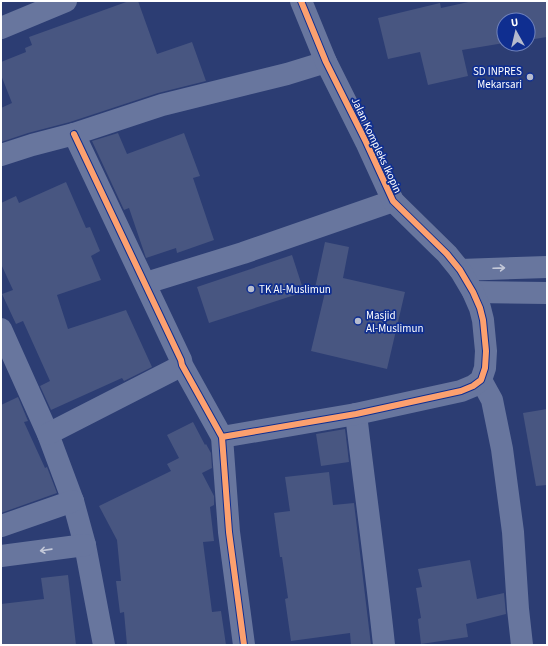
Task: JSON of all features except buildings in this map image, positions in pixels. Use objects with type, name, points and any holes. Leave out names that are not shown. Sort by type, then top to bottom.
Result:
[{"type":"street","points":[[1,28],[66,1]]},
{"type":"street","name":"Jalan Kompleks Ikopin","points":[[301,1],[326,62],[366,142],[393,201],[447,254],[467,281],[480,308],[485,332],[486,351],[485,368],[482,380]]},
{"type":"street","points":[[1,155],[74,134],[162,105],[287,74],[326,62]]},
{"type":"street","points":[[74,134],[146,283],[182,365],[222,437],[229,532],[244,645]]},
{"type":"street","points":[[146,283],[243,253],[393,201]]},
{"type":"street","points":[[467,281],[547,267]]},
{"type":"street","points":[[467,281],[547,292]]},
{"type":"street","points":[[1,329],[48,434],[73,501],[85,545],[104,645]]},
{"type":"street","points":[[48,434],[182,365]]},
{"type":"street","points":[[222,437],[356,414],[461,392],[482,380],[492,400],[502,449],[513,532],[522,645]]},
{"type":"street","points":[[356,414],[384,645]]},
{"type":"street","points":[[1,526],[73,501]]},
{"type":"street","points":[[1,556],[85,545]]},
{"type":"cycle path","points":[[222,437],[356,414],[461,391],[473,386],[481,380],[485,368],[486,351],[483,320],[480,308],[473,292],[460,270],[447,254],[393,201],[366,142],[326,62],[301,1]]},
{"type":"cycle path","points":[[74,134],[181,360],[182,365],[222,437],[229,532],[244,645]]},
{"type":"place","name":"SD INPRES Mekarsari","points":[[530,77]]},
{"type":"place","name":"TK Al-Muslimun","points":[[251,289]]},
{"type":"place","name":"Masjid Al-Muslimun","points":[[358,321]]}]
